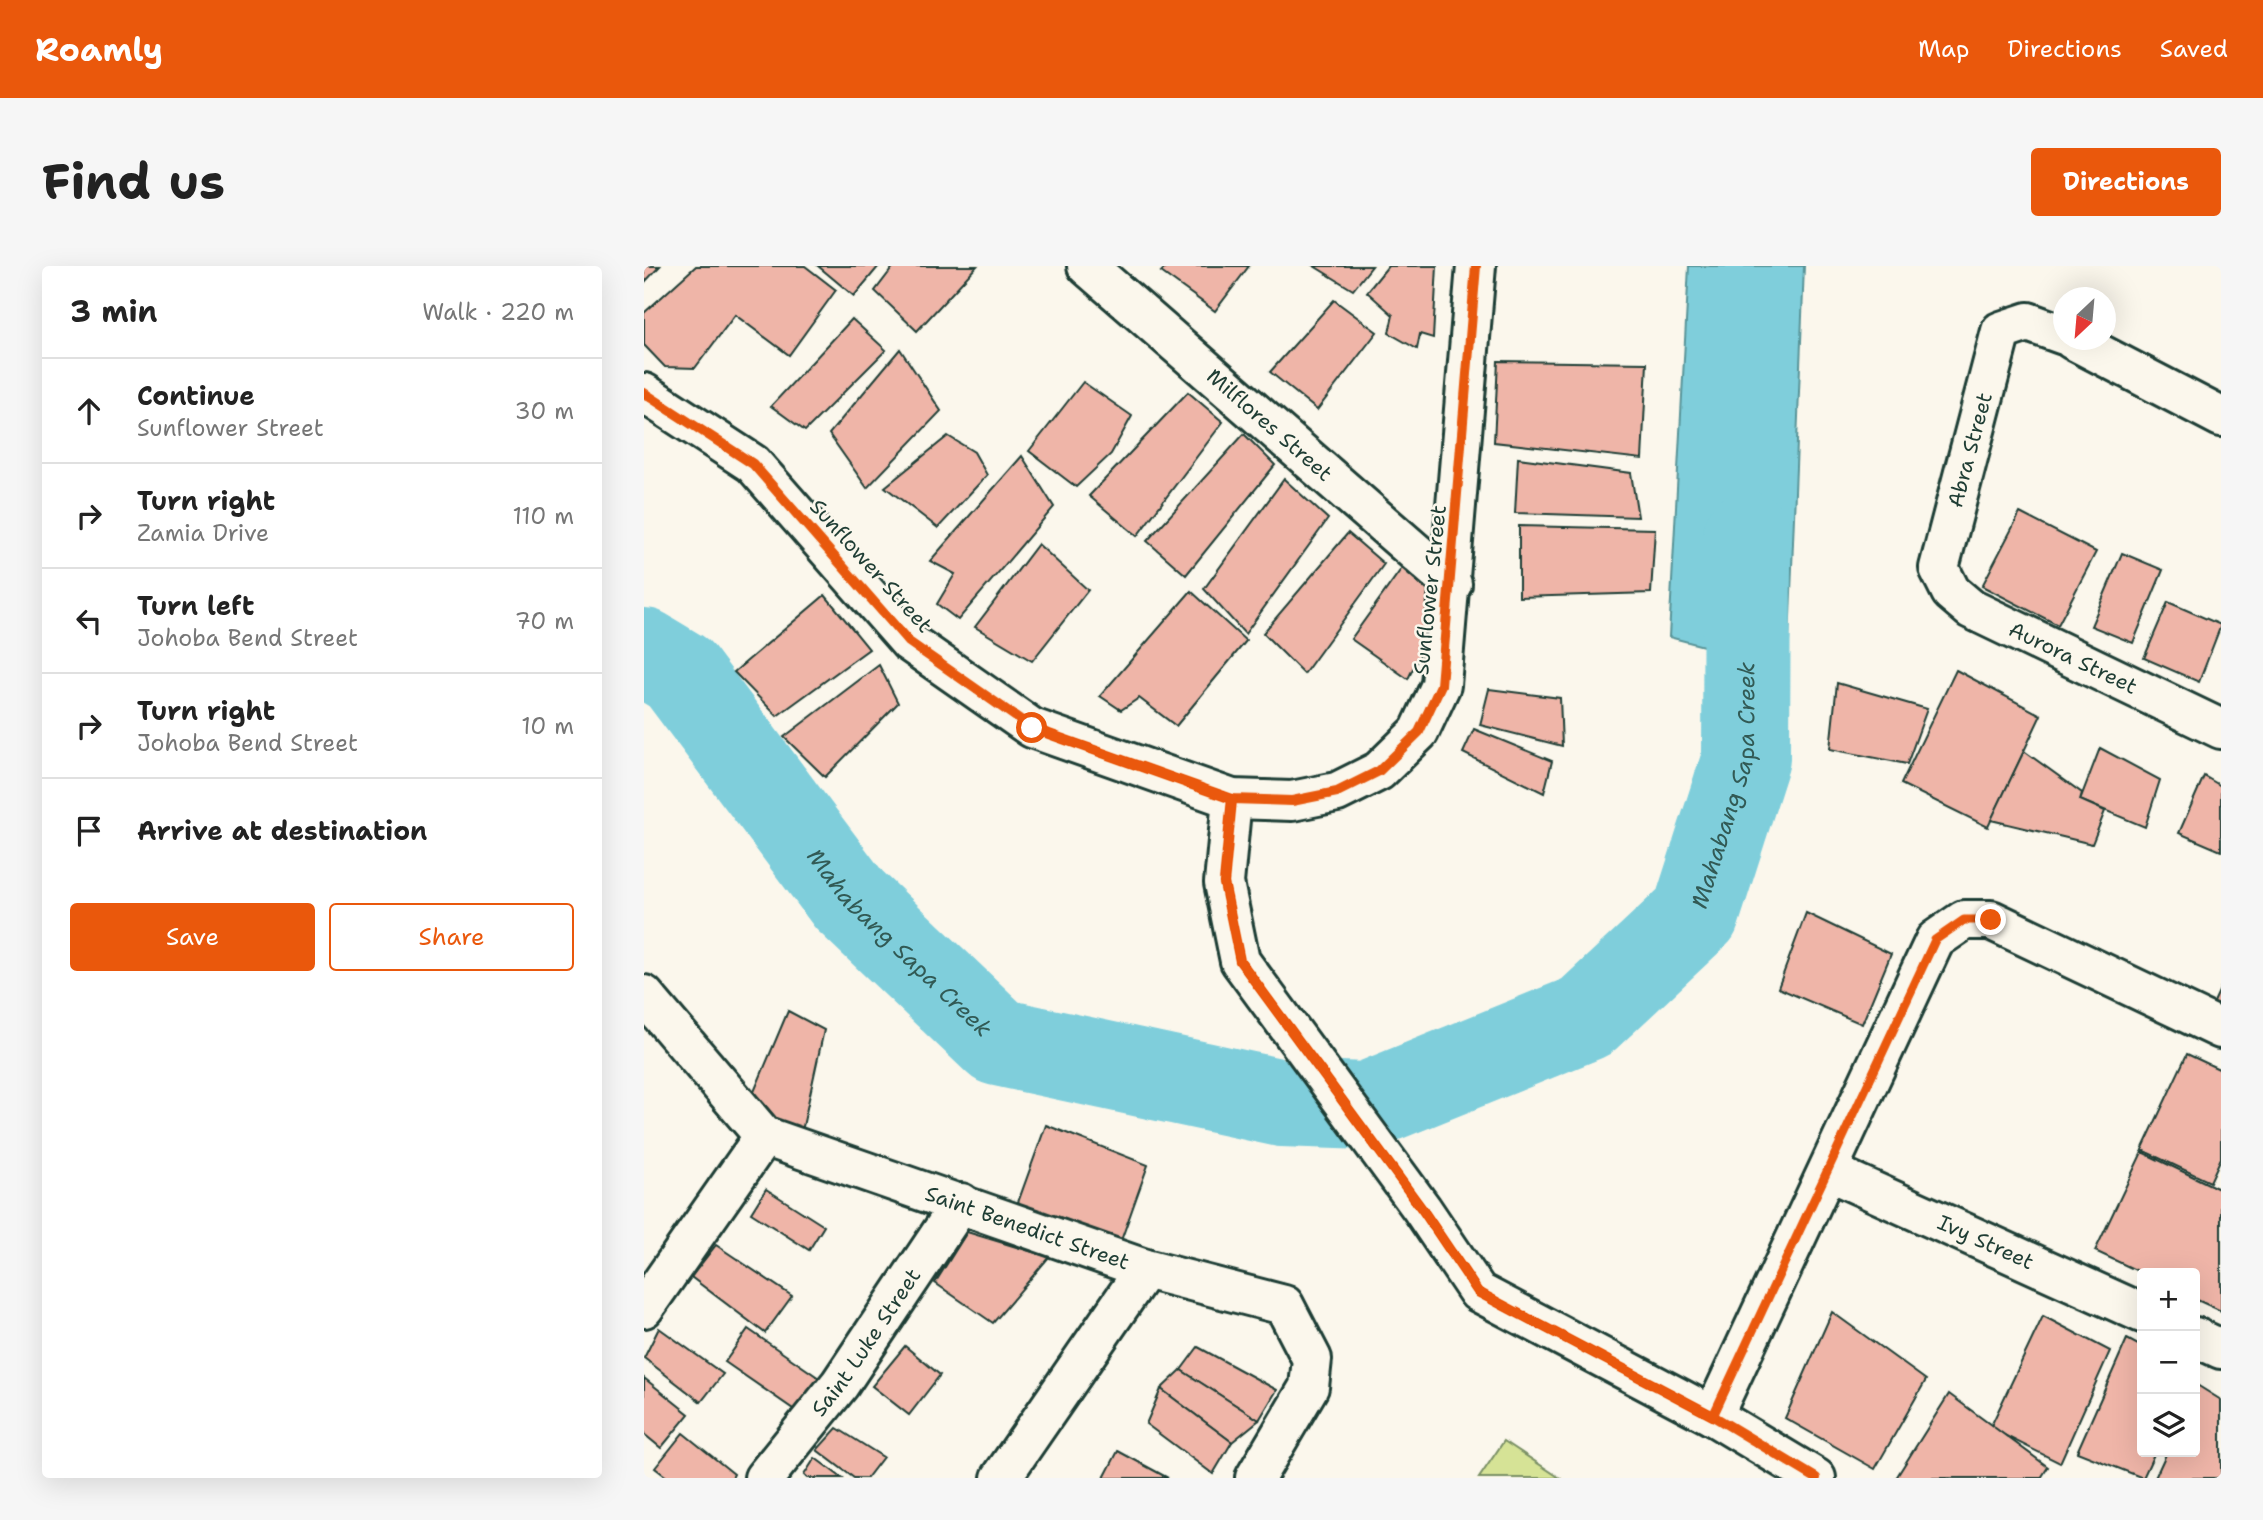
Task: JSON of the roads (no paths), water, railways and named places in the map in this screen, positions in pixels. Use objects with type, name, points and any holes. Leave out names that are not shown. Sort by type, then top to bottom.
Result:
[{"type":"street","name":"Milflores Street","points":[[1087,266],[1452,584]]},
{"type":"street","name":"Sunflower Street","points":[[644,393],[753,464],[909,642],[1032,728],[1232,799],[1292,801],[1337,792],[1379,771],[1419,732],[1441,685],[1452,584],[1476,266]]},
{"type":"street","name":"Abra Street","points":[[1939,568],[2001,331],[2028,322],[2053,331]]},
{"type":"street","points":[[2092,350],[2221,417]]},
{"type":"street","name":"Aurora Street","points":[[1939,568],[1951,592],[1971,609],[2221,729]]},
{"type":"street","points":[[1232,799],[1224,883],[1240,961],[1422,1209],[1478,1292],[1713,1416],[1816,1478]]},
{"type":"street","points":[[1713,1416],[1935,940],[1964,920],[1991,920],[2221,1029]]},
{"type":"street","points":[[644,995],[764,1136],[644,1308]]},
{"type":"street","name":"Saint Benedict Street","points":[[764,1136],[1145,1269],[1284,1305],[1312,1359],[1309,1387],[1255,1478]]},
{"type":"street","name":"Ivy Street","points":[[1828,1171],[2137,1311]]},
{"type":"street","name":"Saint Luke Street","points":[[764,1478],[840,1384],[961,1203]]},
{"type":"street","points":[[1001,1478],[1145,1269]]},
{"type":"street","points":[[2200,1339],[2221,1349]]},
{"type":"water","points":[[1689,266],[1804,266],[1788,668],[1669,637]]},
{"type":"waterway","name":"Mahabang Sapa Creek","points":[[644,652],[679,673],[849,900],[998,1042],[1282,1103],[1366,1106],[1586,1017],[1696,914],[1746,758],[1747,535]]}]
